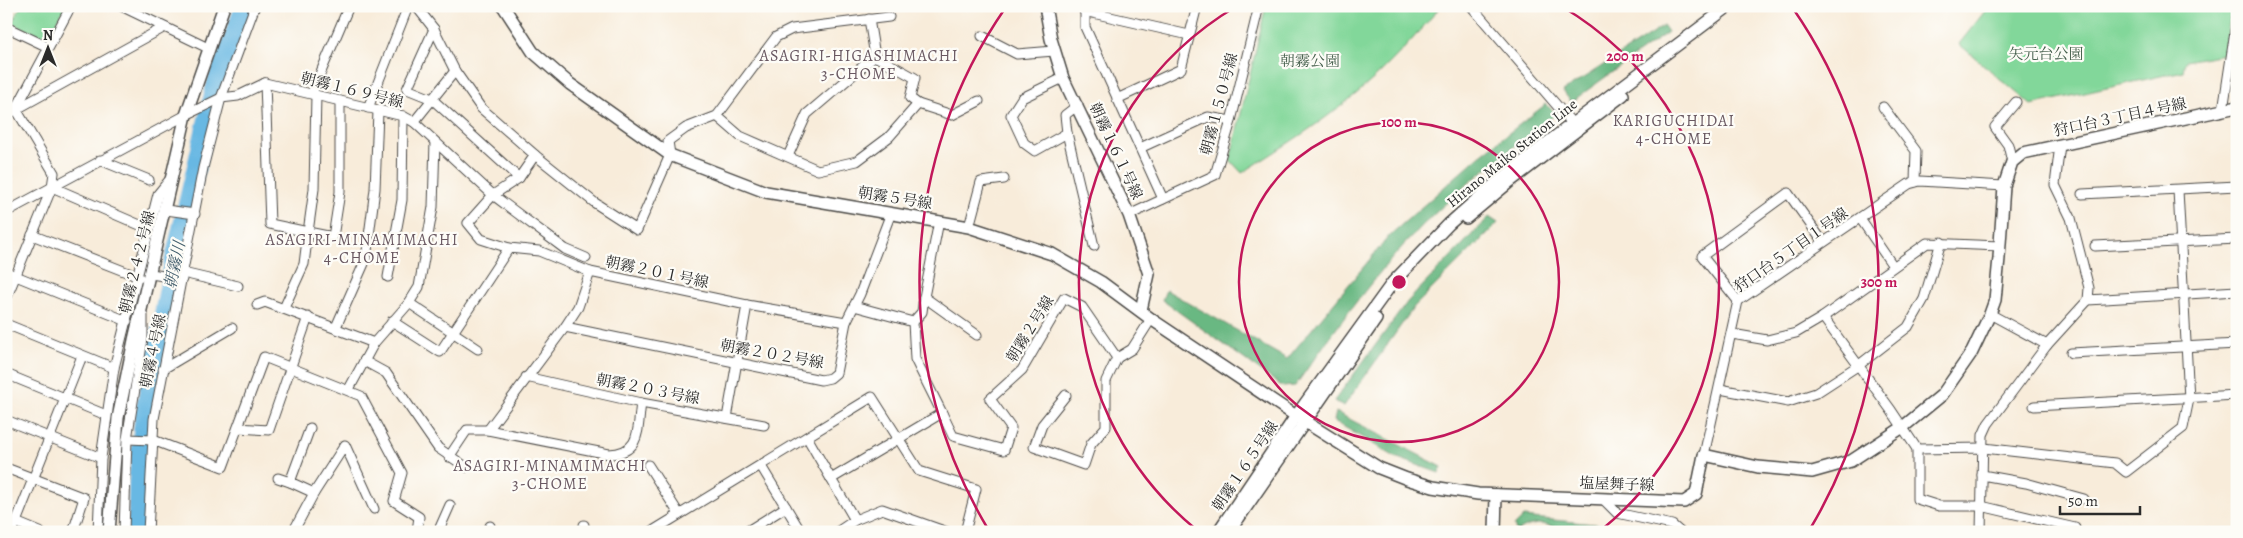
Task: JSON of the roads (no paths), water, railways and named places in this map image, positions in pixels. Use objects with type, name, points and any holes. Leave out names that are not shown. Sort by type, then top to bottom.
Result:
[{"type":"street","points":[[16,109],[71,6]]},
{"type":"street","points":[[121,6],[163,28],[208,48]]},
{"type":"street","name":"朝霧２４２号線","points":[[109,532],[118,418],[134,340],[166,210],[186,115],[224,6]]},
{"type":"street","name":"朝霧４号線","points":[[148,532],[154,419],[193,214],[220,99],[256,6]]},
{"type":"street","points":[[284,308],[304,264],[314,188],[314,94],[349,6]]},
{"type":"street","points":[[368,108],[407,9],[410,6]]},
{"type":"street","points":[[416,6],[434,29],[455,71],[481,108],[535,155],[595,203],[637,230],[670,155],[668,141],[686,128],[717,116],[776,37],[792,29],[889,17]]},
{"type":"street","name":"朝霧５号線","points":[[503,6],[533,52],[570,84],[670,155],[766,192],[969,227],[1052,254],[1100,282],[1141,310],[1152,320],[1301,419]]},
{"type":"street","name":"朝霧１６１号線","points":[[1045,6],[1054,51],[1063,78],[1078,105],[1129,215],[1149,274],[1141,310]]},
{"type":"street","points":[[1116,99],[1181,69],[1196,6]]},
{"type":"street","name":"朝霧１５０号線","points":[[1129,215],[1215,175],[1231,120],[1258,6]]},
{"type":"street","points":[[1471,6],[1572,123]]},
{"type":"street","name":"Hirano Maiko Station Line","points":[[1301,419],[1393,282],[1449,224],[1484,192],[1572,123],[1729,6]]},
{"type":"street","name":"Hirano Maiko Station Line","points":[[1301,419],[1398,286],[1448,234],[1508,183],[1738,6]]},
{"type":"street","points":[[1164,199],[1116,99],[1085,27],[1084,9],[1189,35]]},
{"type":"street","points":[[2224,110],[2232,78],[2237,18]]},
{"type":"street","points":[[869,20],[875,56]]},
{"type":"street","points":[[6,27],[48,47]]},
{"type":"street","points":[[6,115],[163,28]]},
{"type":"street","points":[[434,29],[407,88],[432,99],[519,178]]},
{"type":"street","points":[[982,36],[1017,54],[1054,51]]},
{"type":"street","points":[[875,56],[915,78],[910,98],[918,104],[952,115],[979,102]]},
{"type":"street","points":[[788,156],[807,114],[875,56]]},
{"type":"street","points":[[414,122],[455,71]]},
{"type":"street","points":[[1063,78],[1022,98],[1011,115],[1024,142],[1035,151],[1067,133]]},
{"type":"street","points":[[6,212],[202,107],[220,99],[238,96],[265,83],[270,224],[333,237],[340,192],[340,101]]},
{"type":"street","name":"朝霧１６９号線","points":[[265,83],[403,116],[414,122],[493,195],[565,249],[586,258]]},
{"type":"street","points":[[1704,456],[1758,466],[1812,472],[1852,461],[1904,427],[1942,396],[1972,352],[1995,300],[2004,186],[2012,162],[2008,145],[1995,127],[2016,102]]},
{"type":"street","points":[[6,104],[16,109],[54,173],[52,187],[6,299]]},
{"type":"street","points":[[717,116],[740,136],[818,170],[857,161],[889,137],[918,104]]},
{"type":"street","points":[[1078,105],[1066,115],[1067,133],[1094,246]]},
{"type":"street","points":[[1884,107],[1916,151],[1915,182],[2004,186]]},
{"type":"street","name":"狩口台３丁目４号線","points":[[2012,162],[2023,153],[2237,107]]},
{"type":"street","points":[[336,327],[366,259],[375,189],[378,110]]},
{"type":"street","points":[[388,277],[402,200],[403,116]]},
{"type":"street","points":[[1140,148],[1208,117],[1231,120]]},
{"type":"street","points":[[348,389],[374,343],[409,304],[419,287],[433,207],[435,142]]},
{"type":"street","points":[[1980,532],[1983,435],[1988,424],[2047,345],[2088,300],[2089,288],[2071,218],[2055,185],[2060,145]]},
{"type":"street","points":[[535,155],[519,178],[493,195],[468,223],[481,239],[509,248],[539,251],[590,272]]},
{"type":"street","points":[[100,160],[149,180]]},
{"type":"street","points":[[98,532],[101,458],[114,368],[139,277],[158,194],[172,176]]},
{"type":"street","points":[[969,227],[981,182],[1004,179]]},
{"type":"street","name":"狩口台５丁目１号線","points":[[1704,456],[1738,301],[1909,184],[1915,182]]},
{"type":"street","points":[[2082,194],[2237,186]]},
{"type":"street","points":[[52,187],[149,229]]},
{"type":"street","points":[[1917,449],[1984,448],[2115,463],[2126,472],[2183,428],[2189,399],[2178,190]]},
{"type":"street","points":[[1738,301],[1702,256],[1788,193],[1823,242]]},
{"type":"street","points":[[166,210],[193,214]]},
{"type":"street","name":"朝霧２０２号線","points":[[566,327],[821,380],[830,378],[836,372],[846,322],[891,213]]},
{"type":"street","points":[[1860,218],[1893,266]]},
{"type":"street","points":[[831,479],[942,413],[915,359],[913,322],[922,312],[939,221]]},
{"type":"street","points":[[32,235],[139,277]]},
{"type":"street","points":[[2095,246],[2237,239]]},
{"type":"street","points":[[1732,334],[1767,340],[1796,334],[1927,243],[1941,242],[2000,246]]},
{"type":"street","points":[[1720,389],[1788,402],[1816,393],[1859,365],[1908,327],[1924,299],[1941,242]]},
{"type":"street","points":[[392,321],[440,352],[509,248]]},
{"type":"street","points":[[6,272],[127,321]]},
{"type":"street","name":"朝霧２０１号線","points":[[488,430],[526,377],[566,327],[578,307],[590,272],[846,322]]},
{"type":"street","points":[[150,274],[238,286]]},
{"type":"street","points":[[2088,300],[2237,291]]},
{"type":"street","points":[[924,297],[977,335]]},
{"type":"street","name":"朝霧２号線","points":[[942,413],[954,436],[1004,450],[1011,428],[990,399],[1022,370],[1064,298],[1082,307],[1117,358]]},
{"type":"street","points":[[124,532],[131,439],[143,339],[143,300]]},
{"type":"street","points":[[257,305],[265,302],[284,308],[374,343]]},
{"type":"street","points":[[409,304],[478,349]]},
{"type":"street","points":[[727,418],[747,304]]},
{"type":"street","points":[[854,306],[913,322]]},
{"type":"street","points":[[1990,314],[2047,345]]},
{"type":"street","points":[[238,428],[268,430],[308,317]]},
{"type":"street","points":[[1823,317],[1904,427],[1917,449],[1917,499],[1938,506],[1981,506],[2075,528]]},
{"type":"street","points":[[1066,395],[1042,425],[1034,447],[1084,465],[1091,444],[1106,427],[1106,381],[1117,358],[1132,350],[1152,320]]},
{"type":"street","points":[[6,324],[114,368]]},
{"type":"street","points":[[163,369],[232,328]]},
{"type":"street","points":[[2071,353],[2237,344]]},
{"type":"street","points":[[12,532],[82,356]]},
{"type":"street","points":[[131,439],[152,440],[224,467],[264,358],[362,396],[402,472],[394,501],[419,517],[417,531],[419,532]]},
{"type":"street","points":[[364,361],[386,373],[438,448],[466,467]]},
{"type":"street","points":[[6,374],[106,415]]},
{"type":"street","name":"朝霧２０３号線","points":[[526,377],[641,403],[764,425]]},
{"type":"street","points":[[2034,406],[2237,396]]},
{"type":"street","points":[[651,532],[872,397],[919,471],[976,489],[965,532]]},
{"type":"street","points":[[449,457],[467,430],[488,430],[609,454],[621,454],[630,450],[635,440],[641,403]]},
{"type":"street","points":[[1301,419],[1379,468],[1407,479],[1455,491],[1496,495],[1495,532]]},
{"type":"street","name":"朝霧１６５号線","points":[[1230,531],[1301,419]]},
{"type":"street","name":"朝霧１６５号線","points":[[1218,532],[1301,419]]},
{"type":"street","points":[[6,420],[101,458]]},
{"type":"street","points":[[290,482],[310,428]]},
{"type":"street","points":[[807,437],[854,520]]},
{"type":"street","points":[[293,532],[314,493],[345,445],[374,509]]},
{"type":"street","name":"塩屋舞子線","points":[[1496,495],[1684,502],[1696,494],[1704,456]]},
{"type":"street","points":[[648,465],[678,514]]},
{"type":"street","points":[[761,466],[801,532]]},
{"type":"street","points":[[6,468],[84,498],[73,532]]},
{"type":"street","points":[[1982,475],[2026,483],[2084,499]]},
{"type":"street","points":[[278,478],[314,493]]},
{"type":"street","points":[[1603,499],[1617,513],[1672,526],[1680,532]]},
{"type":"street","points":[[438,532],[450,505]]},
{"type":"street","points":[[746,532],[786,507]]},
{"type":"street","points":[[837,532],[854,520],[882,509],[946,532]]},
{"type":"street","points":[[6,518],[40,532]]},
{"type":"waterway","name":"朝霧川","points":[[137,532],[138,481],[144,414],[173,265],[217,79],[245,6]]},
{"type":"district","name":"ASAGIRI-HIGASHIMACHI 3-CHOME","points":[[859,64]]},
{"type":"district","name":"KARIGUCHIDAI 4-CHOME","points":[[1674,129]]},
{"type":"district","name":"ASAGIRI-MINAMIMACHI 4-CHOME","points":[[362,248]]},
{"type":"district","name":"ASAGIRI-MINAMIMACHI 3-CHOME","points":[[550,474]]},
{"type":"park label","name":"矢元台公園","points":[[2046,54]]},
{"type":"park label","name":"朝霧公園","points":[[1310,61]]}]
